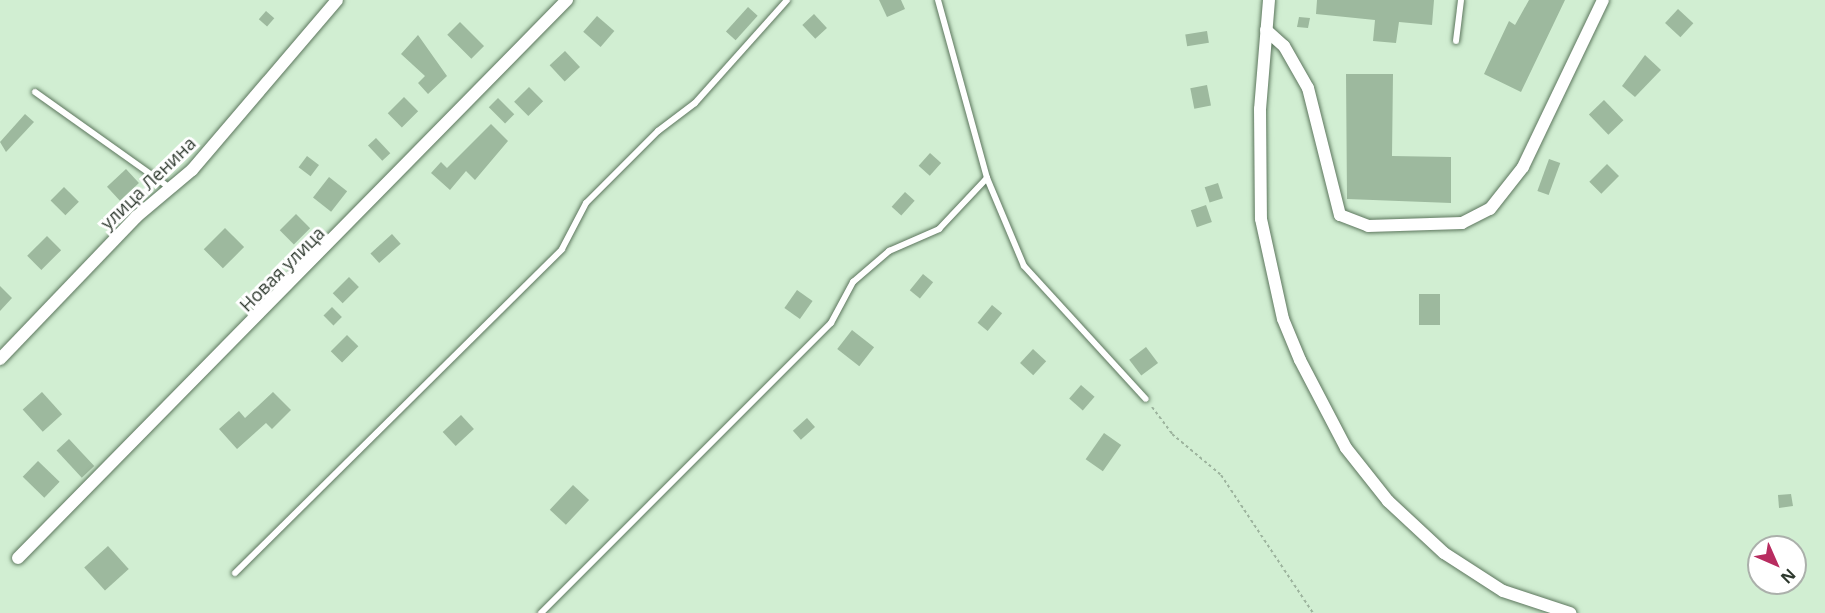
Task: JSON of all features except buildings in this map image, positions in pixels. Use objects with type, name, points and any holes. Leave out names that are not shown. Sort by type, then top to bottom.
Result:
[{"type":"street","name":"улица Ленина","points":[[0,359],[171,188],[337,0]]},
{"type":"street","name":"Новая улица","points":[[18,558],[567,0]]},
{"type":"street","points":[[1269,0],[1266,30],[1261,219],[1283,319],[1300,360],[1346,448],[1388,501],[1444,553],[1503,591],[1570,613]]},
{"type":"street","points":[[1266,30],[1284,46],[1308,88],[1340,214],[1368,226],[1462,223],[1490,210],[1523,167],[1603,0]]},
{"type":"lane","points":[[234,573],[562,249],[586,203],[658,131],[695,103],[787,0]]},
{"type":"lane","points":[[938,0],[987,178],[1024,266],[1146,399]]},
{"type":"lane","points":[[1456,41],[1461,0]]},
{"type":"lane","points":[[35,93],[171,188]]},
{"type":"lane","points":[[541,613],[831,323],[854,282],[889,251],[939,229],[987,178]]},
{"type":"path","points":[[1146,399],[1172,434],[1221,475],[1313,613]]}]
